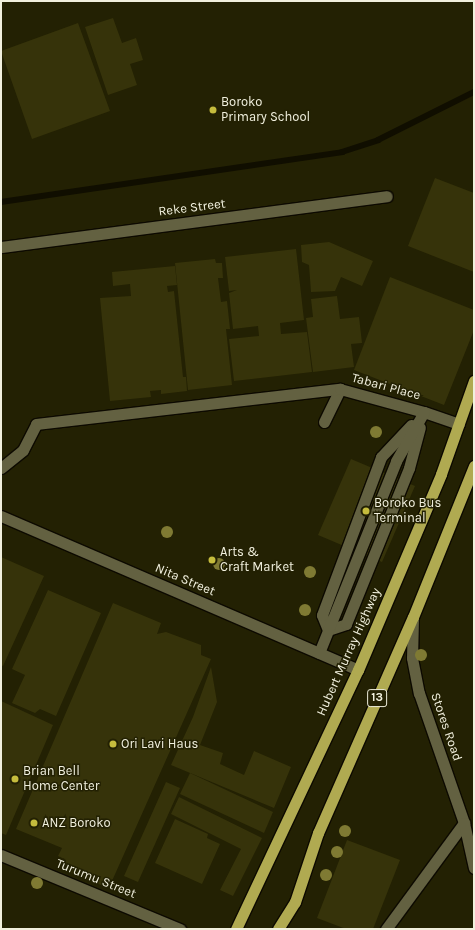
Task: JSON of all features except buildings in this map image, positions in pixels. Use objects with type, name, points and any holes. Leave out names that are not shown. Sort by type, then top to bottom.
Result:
[{"type":"highway","name":"Hubert Murray Highway","points":[[236,929],[358,670],[441,474],[474,380]]},
{"type":"highway","name":"13","points":[[278,929],[295,902],[318,833],[413,617],[474,466]]},
{"type":"street","name":"Reke Street","points":[[1,247],[386,196]]},
{"type":"street","name":"Tabari Place","points":[[324,422],[340,389],[424,412],[459,424]]},
{"type":"street","points":[[1,468],[23,450],[36,424],[340,389]]},
{"type":"street","points":[[328,630],[346,624],[409,468],[424,412]]},
{"type":"street","points":[[319,653],[328,630],[322,616],[381,457],[424,412]]},
{"type":"street","name":"Nita Street","points":[[1,516],[358,670]]},
{"type":"street","name":"Stores Road","points":[[413,617],[412,658],[419,693],[464,823],[474,868]]},
{"type":"street","points":[[386,929],[464,823]]},
{"type":"street","name":"Turumu Street","points":[[1,856],[166,925],[180,929]]},
{"type":"waterway","points":[[1,202],[342,152],[378,140],[474,92]]},
{"type":"place","name":"Boroko Primary School","points":[[213,110]]},
{"type":"place","name":"Boroko Bus Terminal","points":[[366,511]]},
{"type":"place","name":"Arts & Craft Market","points":[[212,560]]},
{"type":"place","name":"Ori Lavi Haus","points":[[113,744]]},
{"type":"place","name":"Brian Bell Home Center","points":[[15,779]]},
{"type":"place","name":"ANZ Boroko","points":[[34,823]]}]
